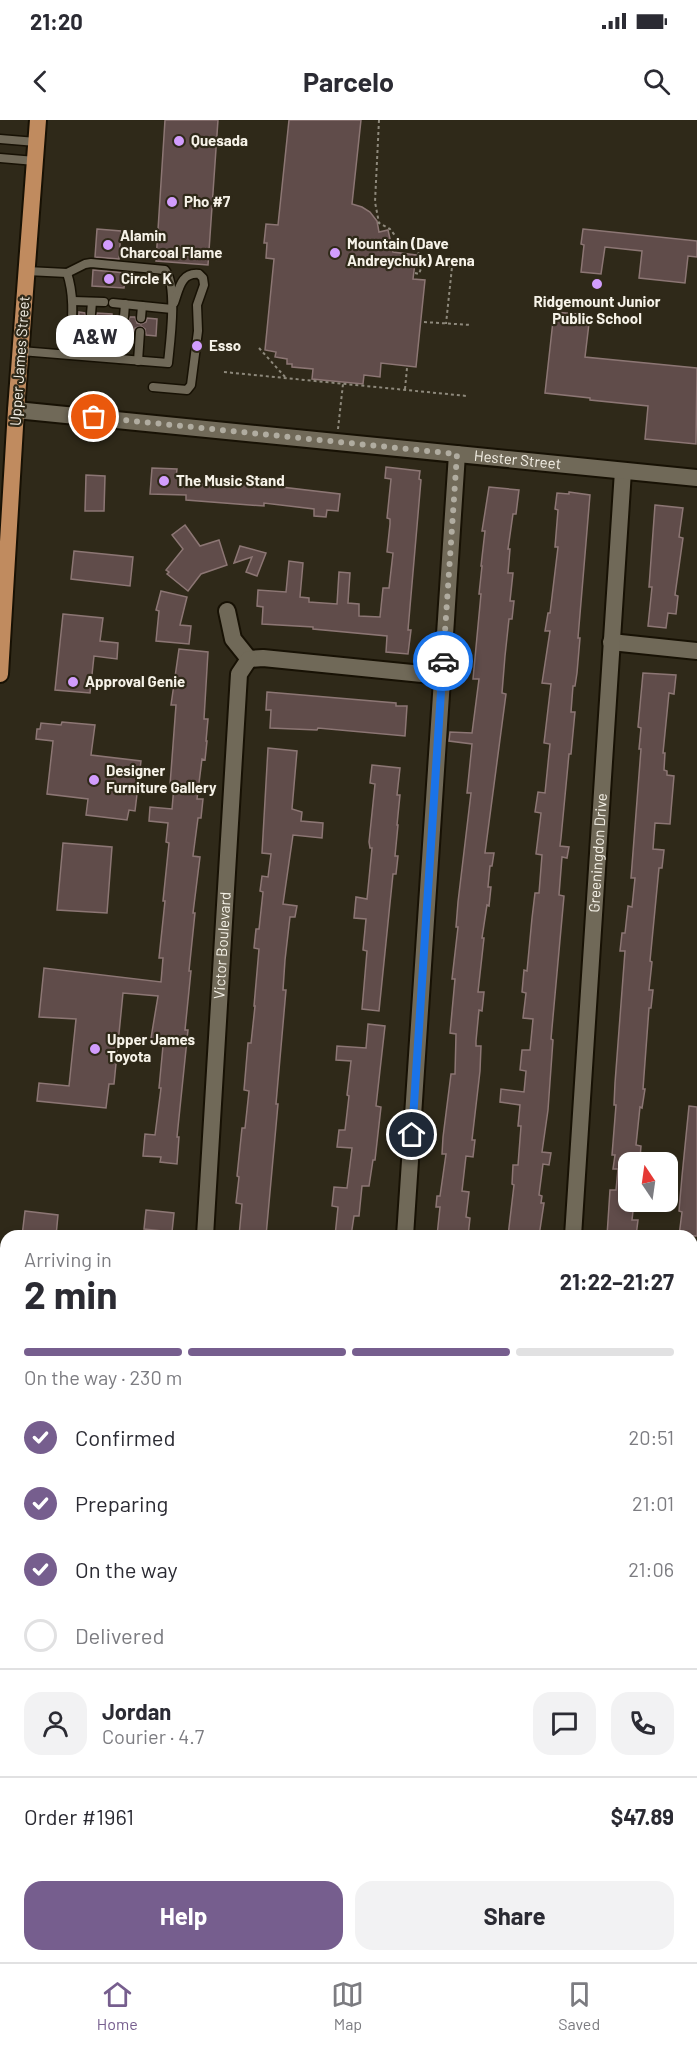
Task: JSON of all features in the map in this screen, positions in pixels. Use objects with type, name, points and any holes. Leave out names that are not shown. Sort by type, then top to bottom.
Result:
[{"type":"main road","name":"Upper James Street","points":[[0,674],[16,410],[38,120]]},
{"type":"street","name":"Hester Street","points":[[16,410],[697,478]]},
{"type":"street","points":[[405,1230],[457,454]]},
{"type":"street","name":"Greeningdon Drive","points":[[573,1230],[623,471]]},
{"type":"street","points":[[226,611],[233,639],[249,659],[263,658],[442,676]]},
{"type":"street","points":[[611,642],[697,651]]},
{"type":"street","name":"Victor Boulevard","points":[[205,1230],[239,674],[249,659]]},
{"type":"lane","points":[[0,139],[36,142]]},
{"type":"lane","points":[[0,158],[35,161]]},
{"type":"lane","points":[[21,351],[168,363],[172,309],[169,275],[165,270],[92,263],[67,273],[27,271]]},
{"type":"lane","points":[[67,273],[72,287],[73,300],[70,354]]},
{"type":"lane","points":[[153,387],[180,391],[187,390],[191,385],[198,331],[197,305],[204,285],[203,278],[199,274],[193,273],[186,276],[181,282],[172,309]]},
{"type":"lane","points":[[73,300],[172,309]]},
{"type":"lane","points":[[91,314],[92,302]]},
{"type":"lane","points":[[124,317],[125,304]]},
{"type":"lane","points":[[141,318],[142,306]]},
{"type":"lane","points":[[88,356],[90,330]]},
{"type":"lane","points":[[120,359],[123,331]]},
{"type":"lane","points":[[138,361],[140,332]]},
{"type":"path","points":[[379,120],[375,202],[379,223],[390,229],[400,242],[419,249],[418,258],[452,267],[446,324]]},
{"type":"path","points":[[415,273],[419,274],[425,260]]},
{"type":"path","points":[[424,322],[471,325]]},
{"type":"path","points":[[259,348],[286,378]]},
{"type":"path","points":[[405,390],[407,368]]},
{"type":"path","points":[[224,372],[467,396]]},
{"type":"path","points":[[336,441],[343,384]]},
{"type":"building","points":[[165,120],[218,120],[208,265],[156,261]]},
{"type":"building","name":"Mountain (Dave Andreychuk) Arena","points":[[289,120],[361,120],[352,204],[370,212],[377,221],[379,232],[388,230],[393,252],[416,255],[413,279],[425,280],[416,367],[381,363],[380,377],[364,375],[363,384],[312,379],[313,369],[292,367],[292,364],[287,364],[287,359],[275,357],[276,352],[265,350],[274,259],[266,258],[267,243],[264,243],[266,224],[278,225]]},
{"type":"building","name":"Alamin Charcoal Flame","points":[[97,229],[121,231],[119,259],[95,257]]},
{"type":"building","points":[[583,229],[697,241],[697,257],[688,256],[685,283],[639,278],[642,251],[605,247],[601,274],[581,272]]},
{"type":"building","name":"Circle K","points":[[93,270],[126,273],[124,288],[92,286]]},
{"type":"building","points":[[79,312],[85,313],[86,317],[91,320],[96,318],[97,313],[112,314],[112,316],[118,316],[123,323],[127,322],[130,317],[135,317],[137,323],[141,324],[146,322],[147,318],[157,319],[156,336],[146,335],[145,329],[141,326],[135,328],[133,334],[129,334],[129,328],[123,325],[118,327],[116,333],[96,332],[95,327],[90,324],[85,326],[84,331],[78,330]]},
{"type":"building","points":[[554,312],[590,315],[585,357],[697,368],[696,444],[645,439],[648,406],[545,393]]},
{"type":"building","points":[[386,467],[420,471],[408,654],[386,652],[387,636],[313,629],[313,627],[262,624],[263,607],[257,606],[258,590],[286,592],[289,561],[303,563],[300,597],[309,598],[309,602],[337,604],[339,572],[350,573],[348,603],[359,604],[359,616],[380,617],[383,588],[389,588],[393,553],[387,552],[390,519],[387,518],[391,479],[385,478]]},
{"type":"building","points":[[152,468],[177,469],[176,478],[201,481],[201,484],[222,486],[223,482],[229,483],[229,480],[247,482],[248,478],[273,480],[273,486],[340,494],[338,511],[327,510],[326,517],[314,516],[314,509],[264,503],[264,506],[186,500],[186,495],[150,494]]},
{"type":"building","points":[[86,475],[105,476],[104,511],[85,511]]},
{"type":"building","points":[[489,487],[519,490],[508,549],[510,549],[508,573],[513,573],[510,601],[514,601],[512,619],[509,619],[505,656],[502,693],[506,694],[485,853],[494,853],[492,866],[490,866],[488,887],[491,887],[482,938],[484,938],[478,992],[484,992],[482,1011],[479,1010],[476,1041],[476,1046],[481,1046],[472,1140],[475,1140],[473,1157],[466,1156],[462,1191],[469,1192],[466,1217],[470,1218],[469,1230],[438,1230],[440,1207],[436,1207],[437,1196],[440,1196],[446,1154],[442,1154],[443,1137],[451,1074],[455,1074],[456,1034],[450,1033],[455,979],[452,979],[458,927],[456,927],[458,902],[471,793],[467,793],[472,744],[449,741],[450,732],[472,733],[479,679],[473,679],[485,531],[482,531]]},
{"type":"building","points":[[569,492],[590,495],[577,673],[575,686],[573,686],[571,712],[575,712],[560,846],[569,847],[567,858],[562,857],[559,895],[564,896],[551,1039],[553,1040],[548,1110],[542,1152],[551,1153],[549,1165],[543,1164],[539,1195],[542,1196],[541,1203],[544,1203],[540,1230],[509,1230],[514,1185],[512,1184],[513,1165],[518,1165],[520,1105],[500,1102],[501,1089],[524,1092],[526,1071],[520,1070],[522,1050],[530,1050],[533,1019],[523,1018],[526,993],[522,992],[524,970],[527,971],[535,893],[539,893],[542,855],[536,854],[541,813],[535,812],[538,792],[545,793],[550,744],[544,743],[551,684],[542,683],[550,631],[545,631],[548,613],[550,613],[558,547],[555,547],[557,493],[569,494]]},
{"type":"building","points":[[655,505],[683,508],[679,537],[683,538],[675,595],[678,596],[676,614],[668,613],[666,628],[648,626]]},
{"type":"building","points":[[185,525],[200,546],[219,540],[227,565],[201,574],[188,591],[167,574],[169,572],[166,570],[183,549],[172,535]]},
{"type":"building","points":[[240,546],[266,553],[257,576],[246,572],[252,557],[234,563]]},
{"type":"building","points":[[74,551],[133,557],[130,586],[71,579]]},
{"type":"building","points":[[161,591],[187,597],[180,625],[191,626],[189,644],[156,641],[159,611],[156,610]]},
{"type":"building","points":[[63,614],[103,618],[100,641],[118,643],[117,659],[94,656],[90,693],[55,690]]},
{"type":"building","points":[[179,649],[208,652],[204,719],[208,719],[205,760],[202,759],[197,799],[203,799],[201,818],[198,818],[193,856],[200,857],[193,913],[195,913],[185,1030],[188,1030],[177,1137],[179,1137],[177,1164],[160,1162],[161,1157],[143,1156],[145,1134],[155,1135],[161,1088],[159,1088],[163,1046],[150,1044],[158,996],[123,993],[114,1084],[109,1084],[106,1108],[37,1101],[39,1083],[69,1086],[76,1019],[39,1017],[44,968],[161,982],[163,958],[159,958],[169,843],[166,842],[168,823],[149,821],[150,807],[172,809],[174,786],[170,785],[176,705],[171,705]]},
{"type":"building","points":[[643,673],[676,675],[674,694],[669,693],[663,753],[665,753],[664,770],[667,771],[667,775],[674,776],[670,824],[655,823],[653,849],[664,850],[662,868],[659,868],[650,961],[652,962],[649,990],[653,990],[651,1008],[649,1008],[643,1089],[645,1089],[642,1108],[640,1107],[636,1145],[641,1146],[640,1152],[618,1152],[618,1169],[613,1169],[615,1083],[625,951],[620,951],[628,906],[632,907],[635,878],[631,878],[641,728],[638,727]]},
{"type":"building","points":[[267,692],[396,703],[396,706],[407,706],[405,736],[318,728],[317,730],[270,728],[271,710],[266,710]]},
{"type":"building","name":"Designer Furniture Gallery","points":[[62,722],[95,725],[91,755],[141,761],[135,811],[129,810],[127,820],[86,815],[88,799],[47,794],[53,741],[36,739],[37,729],[40,729],[41,723],[61,725]]},
{"type":"building","points":[[268,748],[297,751],[292,809],[302,812],[301,821],[323,823],[322,838],[293,835],[283,904],[297,906],[295,917],[290,917],[285,960],[283,990],[286,990],[267,1230],[240,1230],[242,1204],[236,1203],[239,1177],[237,1176],[249,1091],[244,1090],[248,1043],[251,1043],[255,1006],[259,949],[254,948],[256,929],[259,929],[263,892],[260,891],[262,876],[268,877],[271,854],[262,853]]},
{"type":"building","points":[[372,765],[400,768],[395,856],[398,856],[396,874],[393,874],[379,1011],[362,1009],[367,951],[363,950],[366,919],[354,918],[356,897],[367,899],[372,848],[369,842],[375,784],[370,783]]},
{"type":"building","points":[[63,843],[112,847],[107,913],[57,910]]},
{"type":"building","points":[[368,1024],[385,1026],[376,1106],[381,1107],[375,1160],[373,1160],[369,1186],[362,1186],[359,1216],[354,1216],[352,1230],[336,1230],[338,1207],[332,1206],[334,1187],[347,1188],[352,1148],[337,1147],[339,1130],[345,1130],[351,1061],[336,1060],[337,1046],[366,1048]]},
{"type":"building","points":[[689,1106],[697,1107],[697,1230],[680,1230],[682,1212],[679,1211]]},
{"type":"building","points":[[618,1169],[618,1212],[633,1212],[632,1220],[638,1220],[637,1230],[607,1230],[610,1190],[616,1190]]},
{"type":"building","points":[[146,1210],[174,1213],[172,1230],[144,1229]]},
{"type":"building","points":[[25,1211],[58,1215],[57,1230],[23,1230]]},
{"type":"way so far","points":[[94,417],[457,454],[443,661]]},
{"type":"place","name":"Quesada","points":[[179,141]]},
{"type":"place","name":"Pho #7","points":[[172,202]]},
{"type":"place","name":"Alamin Charcoal Flame","points":[[108,245]]},
{"type":"place","name":"Mountain (Dave Andreychuk) Arena","points":[[335,253]]},
{"type":"place","name":"Circle K","points":[[109,279]]},
{"type":"place","name":"Ridgemount Junior Public School","points":[[597,284]]},
{"type":"place","name":"Esso","points":[[197,346]]},
{"type":"place","name":"A&W","points":[[94,417]]},
{"type":"place","name":"The Music Stand","points":[[164,481]]},
{"type":"place","name":"Approval Genie","points":[[73,682]]},
{"type":"place","name":"Designer Furniture Gallery","points":[[94,780]]},
{"type":"place","name":"Upper James Toyota","points":[[95,1049]]},
{"type":"route","points":[[412,1135],[443,661]]}]
